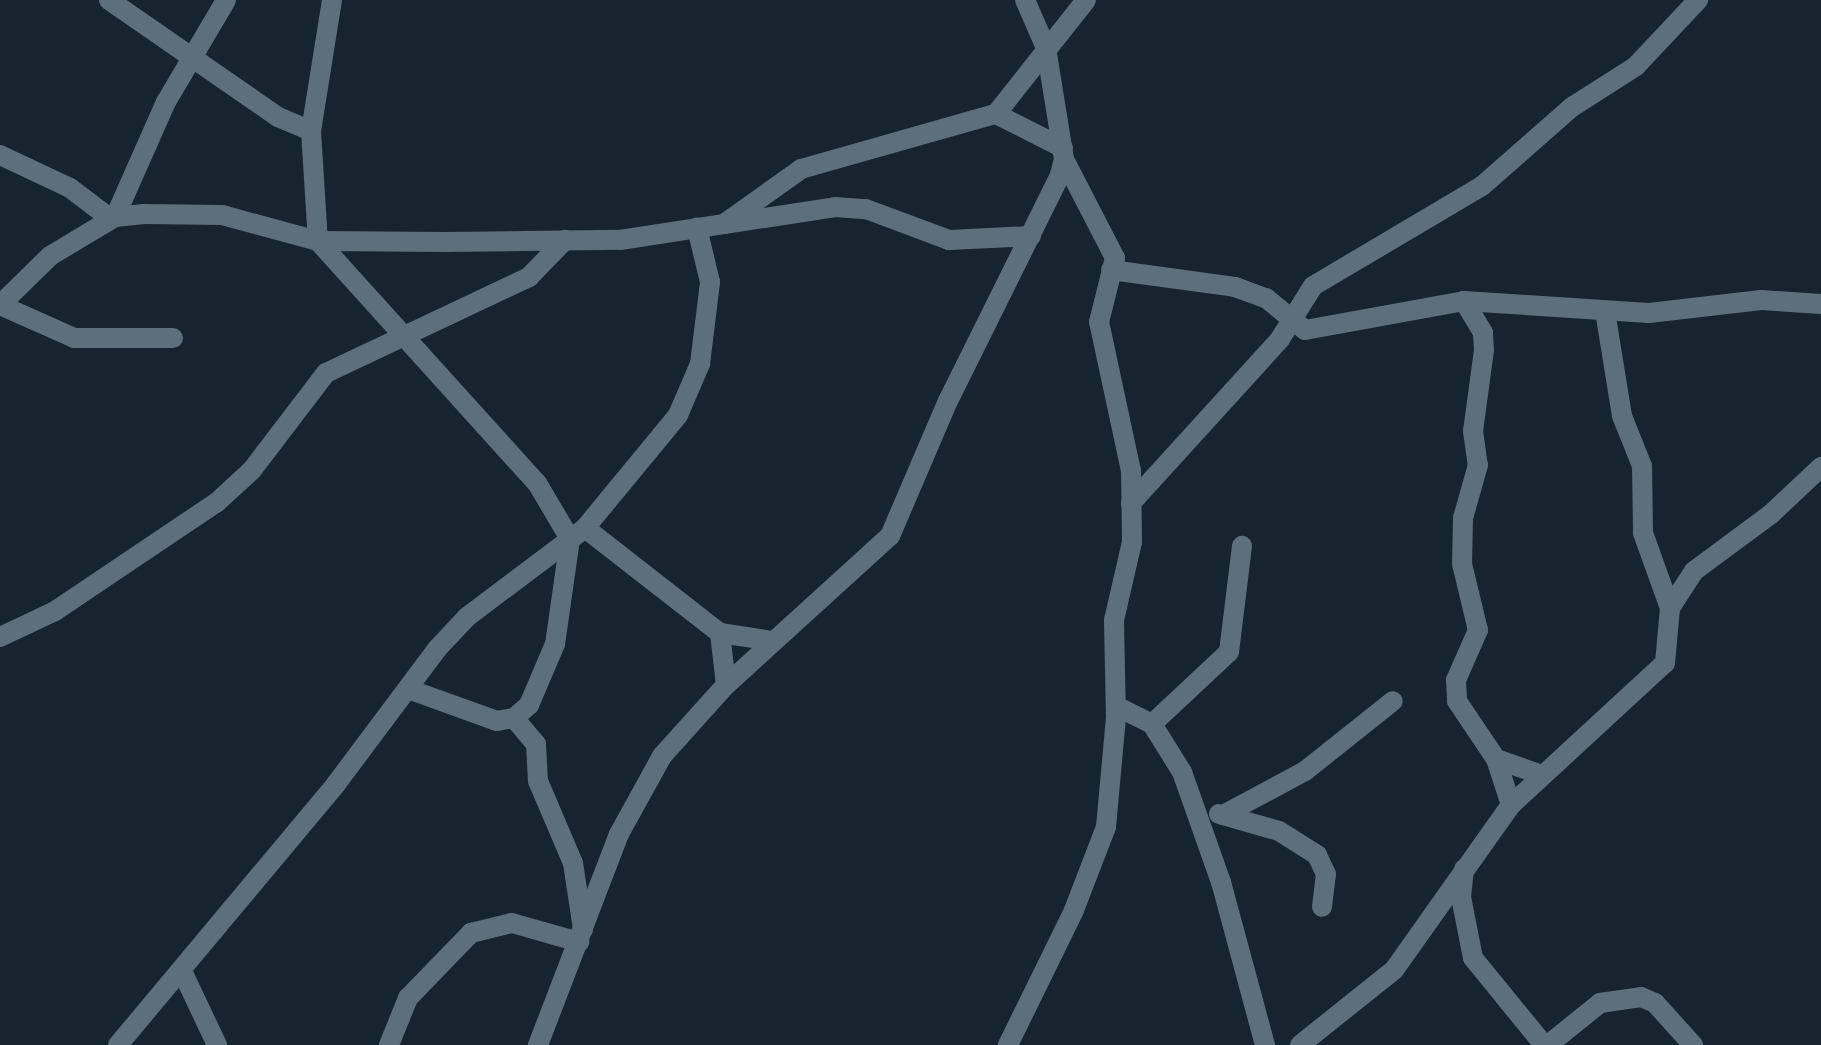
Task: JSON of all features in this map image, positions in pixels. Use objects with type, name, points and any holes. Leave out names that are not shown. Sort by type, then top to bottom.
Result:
[{"type":"street","points":[[108,0],[189,58],[311,131]]},
{"type":"street","points":[[113,218],[189,58],[226,0]]},
{"type":"street","points":[[332,0],[311,131],[318,241],[400,338],[537,482],[578,534],[720,633],[772,641]]},
{"type":"street","points":[[1008,1045],[1074,910],[1106,827],[1116,706],[1114,620],[1132,542],[1131,471],[1099,322],[1111,270],[1110,246],[1064,154],[1046,48],[1026,0]]},
{"type":"street","points":[[724,224],[801,170],[996,114],[1086,0]]},
{"type":"street","points":[[1131,503],[1291,324],[1313,286],[1334,268],[1482,186],[1572,107],[1636,66],[1698,0]]},
{"type":"street","points":[[996,114],[1064,154]]},
{"type":"street","points":[[538,1045],[618,834],[662,756],[726,685],[890,536],[948,401],[1031,236],[1064,154]]},
{"type":"street","points":[[0,156],[70,188],[113,218]]},
{"type":"street","points":[[174,338],[74,338],[0,305],[50,256],[113,218],[222,215],[318,241],[565,240],[696,228],[835,207],[866,209],[949,240],[1031,236]]},
{"type":"street","points":[[118,1045],[467,617],[578,534],[692,391],[710,282],[696,228]]},
{"type":"street","points":[[0,637],[54,611],[216,503],[252,470],[326,373],[529,277],[565,240]]},
{"type":"street","points":[[1111,270],[1235,287],[1266,298],[1291,324],[1319,330],[1464,301],[1605,311],[1702,310],[1761,300],[1821,304]]},
{"type":"street","points":[[1464,301],[1483,333],[1484,350],[1473,430],[1478,465],[1463,518],[1462,564],[1478,630],[1456,690],[1462,715],[1496,760],[1511,806]]},
{"type":"street","points":[[1300,1045],[1394,970],[1464,866],[1511,806],[1664,663],[1670,608],[1643,532],[1642,466],[1622,416],[1605,311]]},
{"type":"street","points":[[427,326],[427,363]]},
{"type":"street","points":[[1670,608],[1694,571],[1821,466]]},
{"type":"street","points":[[408,688],[484,718],[514,718],[529,705],[555,644],[578,534]]},
{"type":"street","points":[[1152,724],[1229,652],[1242,546]]},
{"type":"street","points":[[720,633],[726,685]]},
{"type":"street","points":[[1216,820],[1305,772],[1393,701]]},
{"type":"street","points":[[1116,706],[1152,724],[1194,803],[1216,820],[1278,831],[1317,855],[1326,874],[1322,907]]},
{"type":"street","points":[[514,718],[536,744],[538,781],[573,863],[581,936]]},
{"type":"street","points":[[1496,760],[1542,775]]},
{"type":"street","points":[[1216,820],[1265,1045]]},
{"type":"street","points":[[1464,866],[1461,897],[1474,958],[1546,1045],[1600,1003],[1641,998],[1656,1003],[1692,1045]]},
{"type":"street","points":[[389,1045],[408,998],[471,933],[512,924],[581,936]]},
{"type":"street","points":[[182,971],[217,1045]]}]
